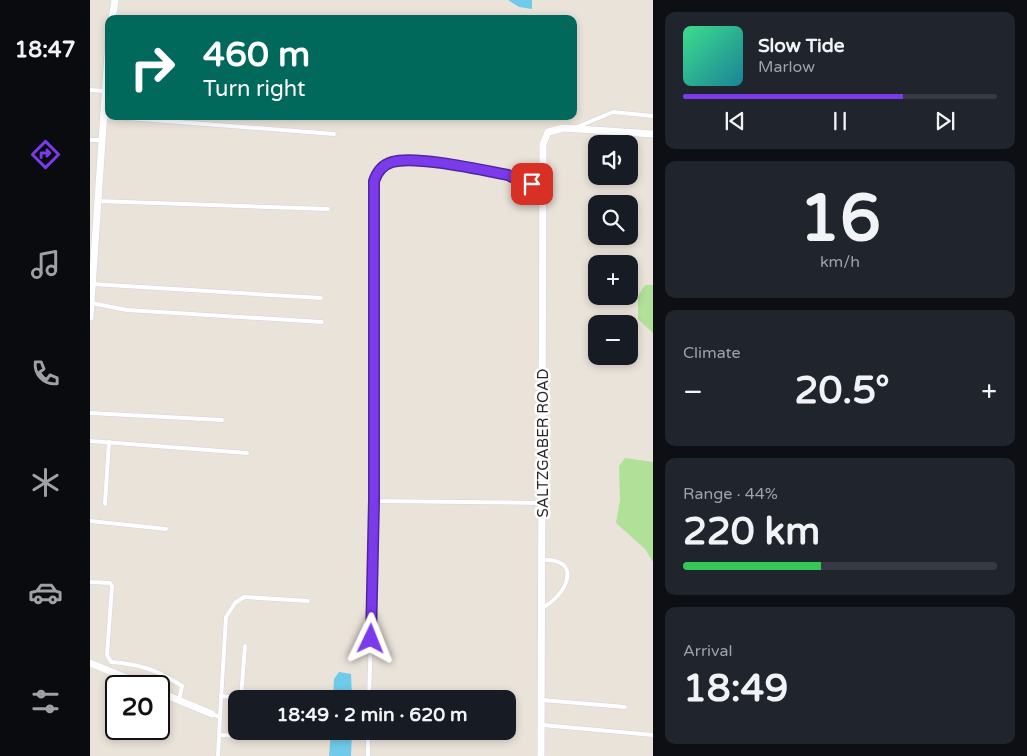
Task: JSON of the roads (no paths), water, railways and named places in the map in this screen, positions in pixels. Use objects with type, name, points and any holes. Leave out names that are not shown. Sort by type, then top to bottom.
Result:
[{"type":"street","points":[[113,15],[115,0]]},
{"type":"street","points":[[90,317],[93,217],[97,200],[105,80]]},
{"type":"street","name":"SALTZGABER ROAD","points":[[541,756],[543,144],[548,132],[562,128],[575,129]]},
{"type":"street","points":[[575,129],[653,134]]},
{"type":"street","points":[[90,663],[119,675]]},
{"type":"street","points":[[170,697],[212,714]]},
{"type":"lane","points":[[90,90],[104,91]]},
{"type":"lane","points":[[575,129],[613,112],[653,116]]},
{"type":"lane","points":[[154,120],[334,134]]},
{"type":"lane","points":[[90,140],[101,140]]},
{"type":"lane","points":[[369,690],[374,500],[374,181],[377,171],[393,162],[426,162],[508,175],[518,180],[543,184]]},
{"type":"lane","points":[[97,200],[328,209]]},
{"type":"lane","points":[[92,280],[322,298]]},
{"type":"lane","points":[[91,303],[127,310],[322,322]]},
{"type":"lane","points":[[90,413],[222,420]]},
{"type":"lane","points":[[90,441],[247,453]]},
{"type":"lane","points":[[104,504],[109,442]]},
{"type":"lane","points":[[374,500],[542,503]]},
{"type":"lane","points":[[90,521],[166,529]]},
{"type":"lane","points":[[542,560],[558,561],[566,568],[568,579],[566,588],[560,595],[552,603],[542,608]]},
{"type":"lane","points":[[90,582],[110,583],[112,586],[108,654],[110,662],[107,670]]},
{"type":"lane","points":[[218,756],[226,617],[235,603],[244,597],[308,601]]},
{"type":"lane","points":[[242,690],[245,646]]},
{"type":"lane","points":[[110,662],[133,664],[160,671],[182,686],[178,700]]},
{"type":"lane","points":[[221,696],[228,697]]},
{"type":"lane","points":[[542,700],[625,707]]},
{"type":"lane","points":[[212,714],[220,717]]},
{"type":"lane","points":[[542,725],[653,735]]},
{"type":"lane","points":[[220,734],[228,735]]},
{"type":"lane","points":[[368,740],[368,756]]},
{"type":"water","points":[[508,0],[532,0],[532,9],[519,7]]},
{"type":"water","points":[[339,672],[351,674],[352,690],[333,690],[334,679]]},
{"type":"water","points":[[330,740],[352,740],[351,756],[329,756]]}]
